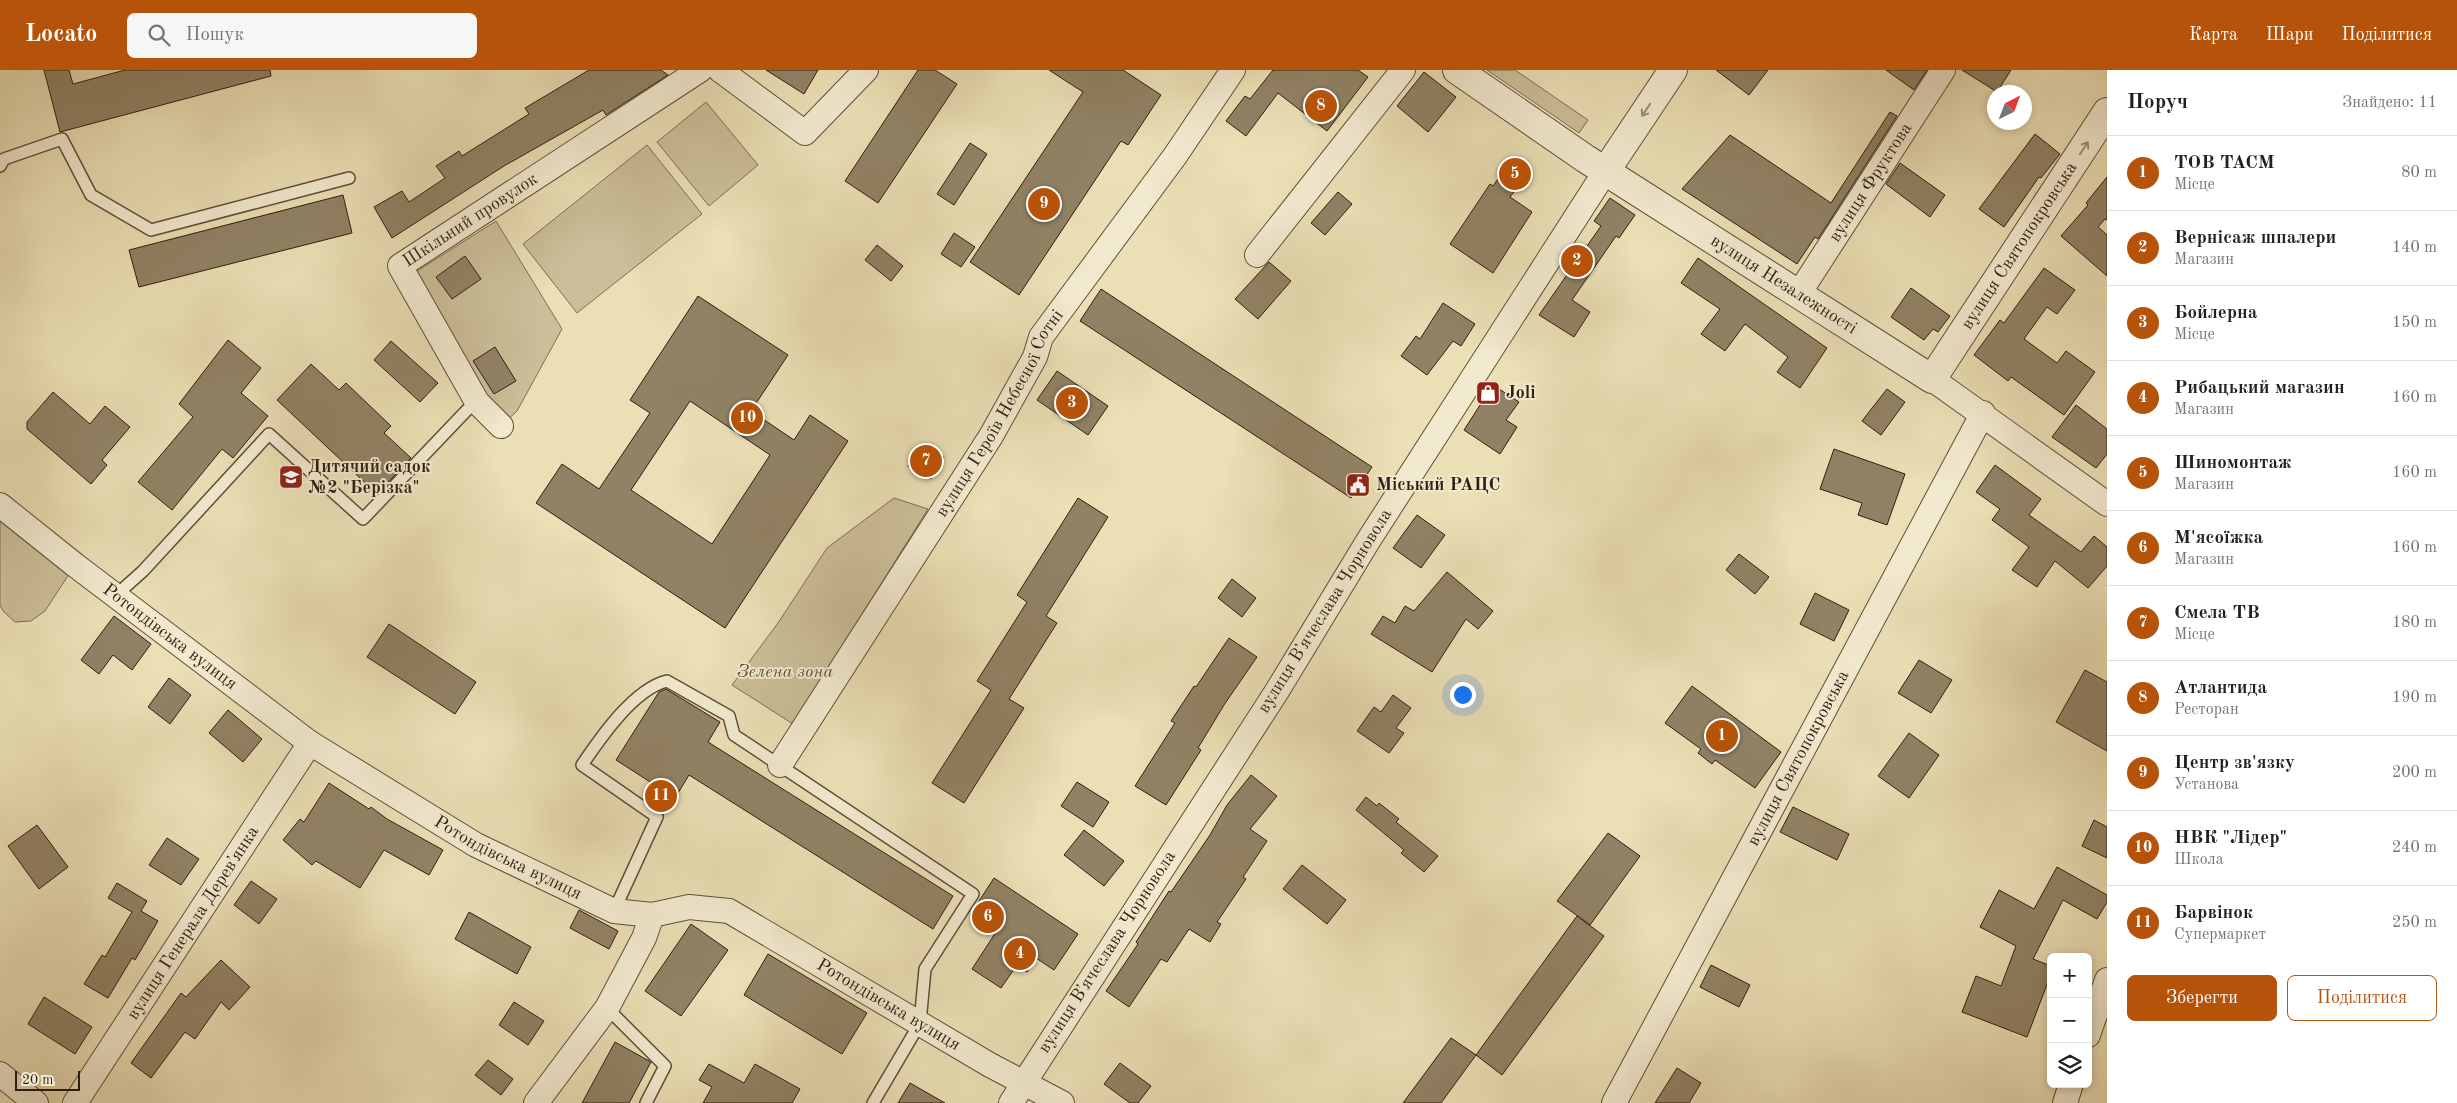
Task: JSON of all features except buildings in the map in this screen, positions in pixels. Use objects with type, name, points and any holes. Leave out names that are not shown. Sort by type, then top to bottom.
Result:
[{"type":"street","name":"Шкільний провулок","points":[[501,426],[477,402],[400,266],[700,70]]},
{"type":"street","points":[[720,70],[805,133],[866,70]]},
{"type":"street","name":"вулиця Героїв Небесної Сотні","points":[[780,765],[991,436],[1035,358],[1041,337],[1175,156],[1232,70]]},
{"type":"street","points":[[1257,255],[1403,70]]},
{"type":"street","name":"вулиця Незалежності","points":[[1457,70],[1604,172],[1983,413],[2107,504]]},
{"type":"street","name":"вулиця Вʼячеслава Чорновола","points":[[1010,1103],[1277,691],[1368,541],[1604,172],[1673,70]]},
{"type":"street","name":"вулиця Фруктова","points":[[1798,295],[1943,70]]},
{"type":"street","name":"вулиця Святопокровська","points":[[1932,379],[2106,118]]},
{"type":"street","name":"вулиця Святопокровська","points":[[1614,1103],[1983,413]]},
{"type":"street","name":"Ротондівська вулиця","points":[[0,505],[115,596],[310,743],[476,845],[614,911],[652,916],[689,907],[729,911],[990,1065],[1062,1103]]},
{"type":"street","name":"вулиця Генерала Деревʼянка","points":[[76,1103],[310,743]]},
{"type":"street","points":[[536,1103],[608,1008],[644,938],[652,916]]},
{"type":"street","points":[[2092,1023],[2107,980]]},
{"type":"street","points":[[0,1074],[36,1103]]},
{"type":"street","points":[[2065,1103],[2070,1088]]},
{"type":"lane","points":[[0,166],[4,159],[62,139],[91,195],[151,230],[349,178]]},
{"type":"lane","points":[[115,596],[144,571],[269,434],[363,519],[467,410],[477,402]]},
{"type":"lane","points":[[614,911],[657,817],[582,765],[606,729],[654,684],[667,681],[729,716],[734,735],[973,894],[925,968],[920,1022],[873,1103]]},
{"type":"lane","points":[[608,1008],[666,1066],[646,1103]]},
{"type":"green space","points":[[1487,70],[1515,70],[1588,120],[1579,133]]},
{"type":"green space","points":[[706,102],[758,165],[709,206],[657,142]]},
{"type":"green space","points":[[647,145],[702,214],[577,313],[523,244]]},
{"type":"green space","points":[[496,221],[562,329],[517,411],[501,426],[406,278]]},
{"type":"green space","name":"Зелена зона","points":[[894,498],[928,509],[793,724],[732,685],[778,623],[827,548]]},
{"type":"green space","points":[[0,503],[75,565],[45,611],[31,621],[15,622],[3,611],[0,605]]},
{"type":"place","name":"Атлантида","points":[[1321,106]]},
{"type":"place","name":"Шиномонтаж","points":[[1515,174]]},
{"type":"place","name":"Центр зв'язку","points":[[1044,204]]},
{"type":"place","name":"Вернiсаж шпалери","points":[[1577,261]]},
{"type":"place","name":"Joli","points":[[1488,393]]},
{"type":"place","name":"Бойлерна","points":[[1072,403]]},
{"type":"place","name":"НВК \"Лідер\"","points":[[747,418]]},
{"type":"place","name":"Смела ТВ","points":[[926,461]]},
{"type":"place","name":"Дитячий садок №2 \"Берізка\"","points":[[291,477]]},
{"type":"place","name":"Міський РАЦС","points":[[1358,485]]},
{"type":"place","name":"ТОВ ТАСМ","points":[[1722,736]]},
{"type":"place","name":"Барвінок","points":[[661,796]]},
{"type":"place","name":"М'ясоїжка","points":[[988,917]]},
{"type":"place","name":"Рибацький магазин","points":[[1020,954]]}]
